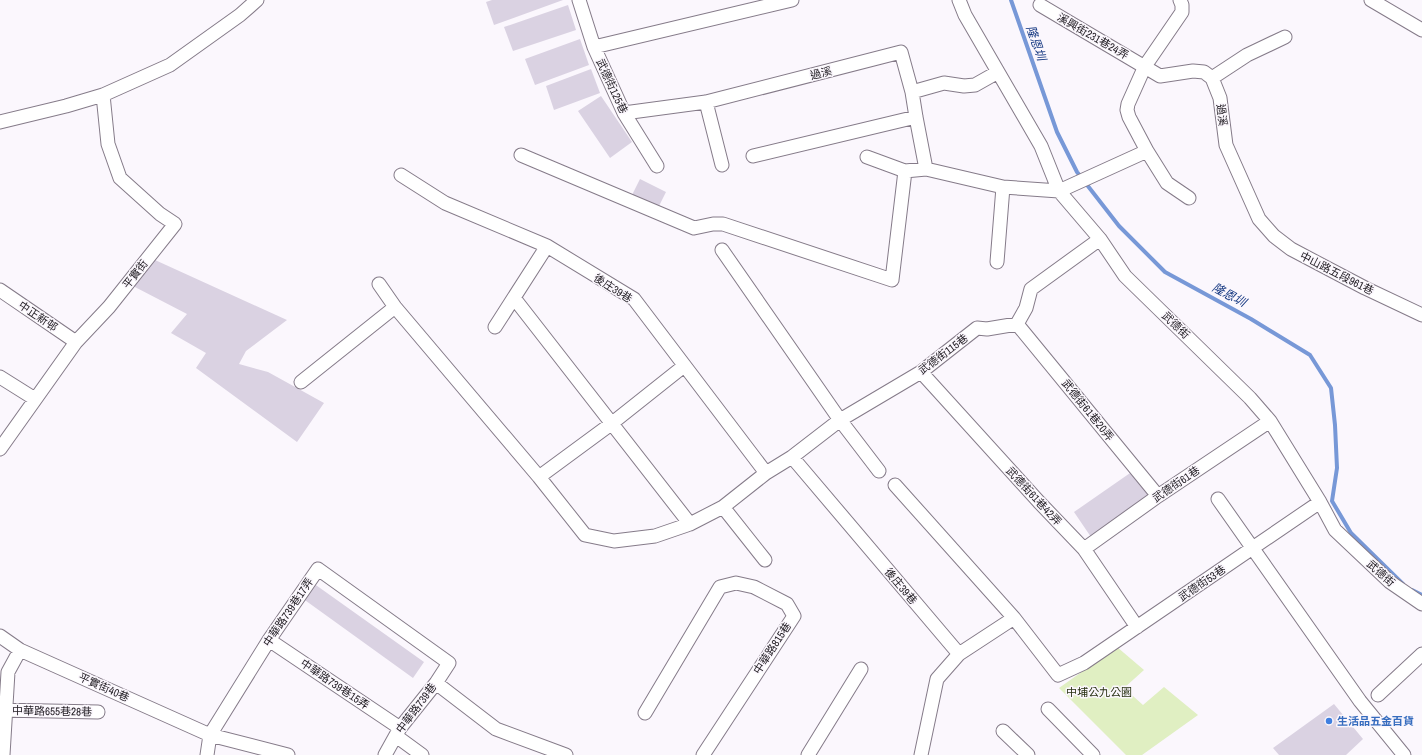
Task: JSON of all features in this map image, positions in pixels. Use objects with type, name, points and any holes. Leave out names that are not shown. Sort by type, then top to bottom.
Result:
[{"type":"street","points":[[0,122],[66,106],[103,95],[170,65],[240,15],[257,0]]},
{"type":"street","name":"武德街125巷","points":[[579,0],[594,47],[624,113],[657,166]]},
{"type":"street","points":[[594,47],[792,0]]},
{"type":"street","name":"武德街","points":[[959,0],[965,15],[1041,146],[1059,191],[1100,239],[1125,276],[1250,398],[1270,422],[1320,502],[1335,530],[1390,582],[1422,604]]},
{"type":"street","points":[[1180,0],[1182,12],[1145,66],[1128,104],[1127,110],[1129,117],[1147,151],[1167,183],[1189,198]]},
{"type":"street","points":[[1371,0],[1422,30]]},
{"type":"street","name":"溪興街231巷24弄","points":[[1040,5],[1145,66]]},
{"type":"street","points":[[1145,66],[1160,76],[1193,71],[1204,72],[1212,78],[1247,55],[1285,37]]},
{"type":"street","name":"過溪","points":[[624,113],[706,102],[901,52],[912,92],[926,169]]},
{"type":"street","points":[[912,92],[944,83],[964,86],[975,85],[998,72]]},
{"type":"street","name":"過溪","points":[[1212,78],[1220,98],[1226,145],[1259,219]]},
{"type":"street","name":"平實街","points":[[0,449],[76,342],[110,307],[175,224],[160,214],[120,178],[108,144],[103,95]]},
{"type":"street","points":[[706,102],[722,165]]},
{"type":"street","points":[[753,156],[916,117]]},
{"type":"street","points":[[867,157],[905,170],[926,169],[1003,187],[1059,191],[1147,151]]},
{"type":"street","points":[[521,155],[694,228],[713,224],[723,224],[892,280],[905,170]]},
{"type":"street","name":"後庄39巷","points":[[401,175],[445,203],[547,246],[634,299],[766,473]]},
{"type":"street","points":[[997,262],[1003,187]]},
{"type":"street","name":"中山路五段961巷","points":[[1259,219],[1274,236],[1291,249],[1422,315]]},
{"type":"street","points":[[1017,324],[1026,308],[1031,289],[1100,239]]},
{"type":"street","points":[[495,327],[547,246]]},
{"type":"street","points":[[722,250],[840,420],[879,471]]},
{"type":"street","points":[[378,284],[395,307],[539,477],[585,534],[614,541],[655,536],[690,524],[723,507],[766,473],[792,457]]},
{"type":"street","name":"中正新邨","points":[[0,290],[76,342]]},
{"type":"street","points":[[514,298],[690,524]]},
{"type":"street","points":[[301,382],[395,307]]},
{"type":"street","name":"武德街115巷","points":[[792,457],[840,420],[921,372],[977,328],[987,329],[1017,324]]},
{"type":"street","name":"武德街61巷20弄","points":[[1017,324],[1158,496]]},
{"type":"street","points":[[539,477],[612,424],[684,366]]},
{"type":"street","name":"武德街61巷42弄","points":[[921,372],[1039,502],[1084,549],[1137,627]]},
{"type":"street","points":[[0,377],[35,399]]},
{"type":"street","name":"武德街61巷","points":[[1084,549],[1158,496],[1270,422]]},
{"type":"street","name":"後庄39巷","points":[[792,457],[959,654]]},
{"type":"street","points":[[895,485],[1014,618],[959,654],[937,679],[921,755]]},
{"type":"street","points":[[1218,499],[1360,701],[1404,755]]},
{"type":"street","name":"武德街53巷","points":[[1014,618],[1058,675],[1084,663],[1320,502]]},
{"type":"street","points":[[723,507],[765,560]]},
{"type":"street","name":"中華路739巷17弄","points":[[207,755],[210,735],[269,640],[318,568],[449,663]]},
{"type":"street","name":"中華路815巷","points":[[645,713],[720,587],[736,583],[754,587],[787,604],[794,616],[703,755]]},
{"type":"street","name":"平實街40巷","points":[[0,636],[20,650],[210,735],[288,755]]},
{"type":"street","name":"中華路739巷15弄","points":[[269,640],[398,732],[422,755]]},
{"type":"street","points":[[3,755],[3,710],[8,672],[20,650]]},
{"type":"street","points":[[1378,695],[1422,654]]},
{"type":"street","name":"中華路739巷","points":[[385,755],[398,732],[436,683],[449,663]]},
{"type":"street","points":[[808,755],[861,669]]},
{"type":"street","points":[[436,683],[496,729],[566,755]]},
{"type":"street","points":[[1048,709],[1093,755]]},
{"type":"street","name":"中華路655巷28巷","points":[[3,710],[98,712]]},
{"type":"street","points":[[1003,731],[1028,755]]},
{"type":"green space","name":"中埔公九公園","points":[[1117,647],[1144,670],[1124,688],[1143,705],[1164,687],[1198,715],[1142,755],[1126,755],[1059,688]]},
{"type":"building","points":[[492,0],[563,0],[494,25],[486,2]]},
{"type":"building","points":[[568,5],[576,30],[513,51],[504,27]]},
{"type":"building","points":[[580,39],[589,65],[535,85],[525,59]]},
{"type":"building","points":[[591,69],[600,93],[554,110],[546,86]]},
{"type":"building","points":[[601,96],[632,142],[610,158],[578,111]]},
{"type":"building","points":[[640,179],[666,192],[658,208],[632,195]]},
{"type":"building","points":[[155,260],[287,320],[246,351],[239,364],[268,372],[324,403],[297,442],[196,368],[206,353],[171,333],[187,314],[133,286]]},
{"type":"building","points":[[1133,471],[1150,495],[1091,537],[1074,512]]},
{"type":"building","points":[[313,583],[424,662],[413,678],[302,598]]},
{"type":"building","name":"生活品五金百貨","points":[[1334,704],[1363,739],[1346,755],[1279,755],[1273,748]]},
{"type":"waterway","name":"隆恩圳","points":[[1011,0],[1057,132],[1077,172],[1119,226],[1165,272],[1251,319],[1310,355],[1331,388],[1335,425],[1337,468],[1332,501],[1351,533],[1403,584]]},
{"type":"waterway","name":"隆恩圳","points":[[1412,590],[1422,595]]},
{"type":"place","name":"生活品五金百貨","points":[[1329,721]]}]
